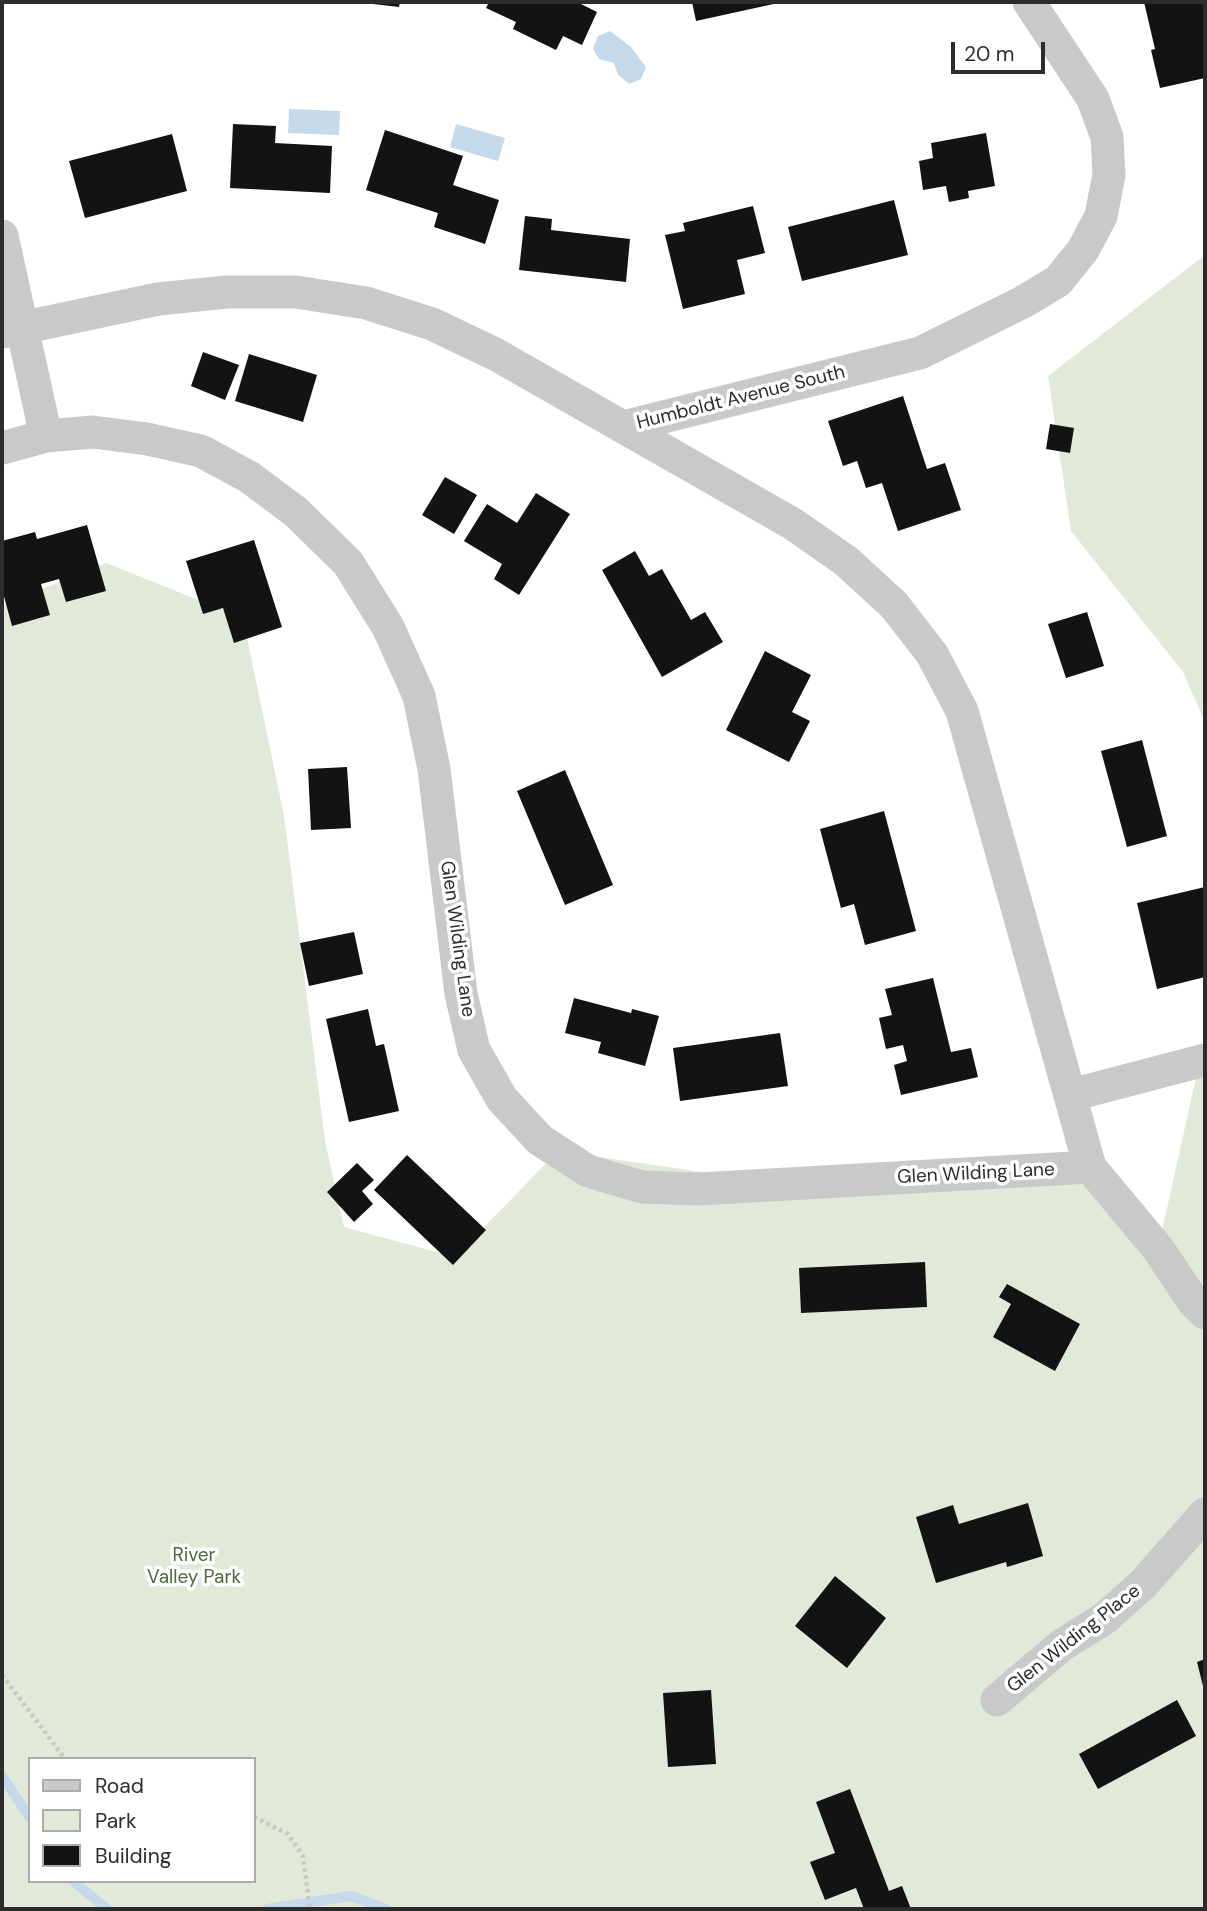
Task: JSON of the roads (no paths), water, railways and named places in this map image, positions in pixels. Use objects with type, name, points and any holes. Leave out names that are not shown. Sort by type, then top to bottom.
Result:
[{"type":"street","name":"Humboldt Avenue South","points":[[12,330],[158,299],[227,292],[296,292],[366,303],[432,324],[495,354],[623,427],[920,353],[1023,302],[1058,281],[1083,250],[1101,216],[1109,175],[1107,137],[1093,99],[1029,2]]},
{"type":"street","points":[[2,236],[12,330],[46,436]]},
{"type":"street","points":[[623,427],[793,524],[846,561],[894,605],[932,654],[962,711],[1090,1167],[1205,1313]]},
{"type":"street","name":"Glen Wilding Lane","points":[[2,448],[46,436],[93,432],[147,439],[201,451],[249,477],[296,512],[348,563],[388,627],[419,696],[435,769],[461,994],[474,1050],[502,1099],[540,1139],[588,1171],[642,1186],[699,1189],[1090,1167]]},
{"type":"street","points":[[1071,1095],[1205,1060]]},
{"type":"street","name":"Glen Wilding Place","points":[[997,1700],[1062,1645],[1105,1618],[1143,1584],[1205,1514]]},
{"type":"water","points":[[610,31],[631,47],[646,67],[641,79],[629,84],[618,75],[614,63],[599,59],[593,49],[598,36]]},
{"type":"water","points":[[289,109],[340,111],[339,135],[288,133]]},
{"type":"water","points":[[456,124],[505,138],[498,161],[450,147]]},
{"type":"waterway","points":[[2,1776],[28,1815]]},
{"type":"waterway","points":[[75,1883],[107,1909]]},
{"type":"waterway","points":[[267,1909],[351,1896],[386,1909]]},
{"type":"park label","name":"River Valley Park","points":[[194,1567]]}]
